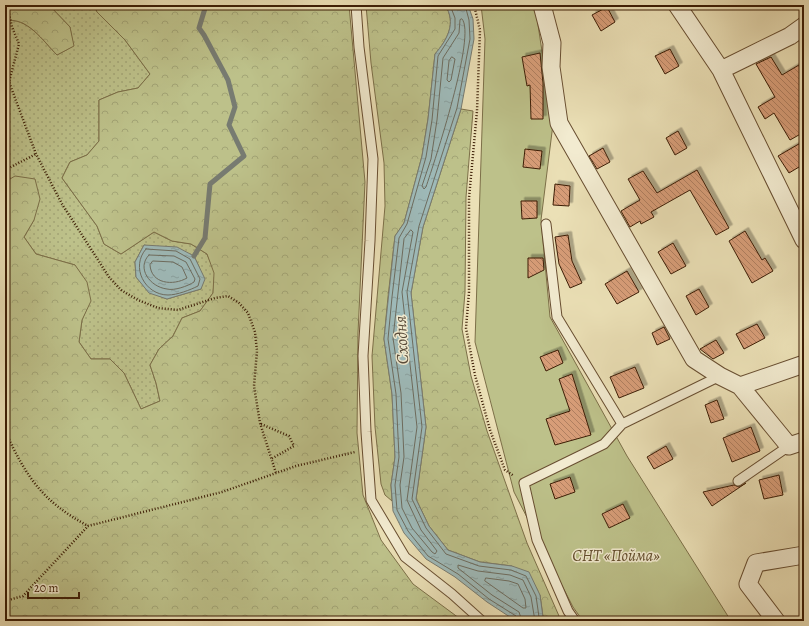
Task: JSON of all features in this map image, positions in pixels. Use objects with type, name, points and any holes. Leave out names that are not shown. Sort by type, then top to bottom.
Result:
[{"type":"street","points":[[542,5],[552,43],[551,67],[559,123],[694,359],[720,376],[740,386],[796,443]]},
{"type":"street","points":[[677,5],[721,70],[804,240]]},
{"type":"street","points":[[721,70],[790,36],[804,26]]},
{"type":"street","points":[[740,386],[804,364]]},
{"type":"street","points":[[776,621],[748,584],[756,562],[804,555]]},
{"type":"lane","points":[[356,5],[359,47],[373,159],[363,356],[367,449],[372,500],[405,557],[452,594],[482,621]]},
{"type":"lane","points":[[546,224],[557,317],[622,424]]},
{"type":"lane","points":[[576,621],[568,611],[537,540],[524,483],[604,444],[622,424],[720,376]]},
{"type":"lane","points":[[738,482],[796,443]]},
{"type":"path","points":[[7,5],[12,27],[19,44],[9,82],[36,154],[73,224],[109,276],[121,290],[138,300],[158,308],[178,310],[214,298],[228,296],[239,303],[248,313],[255,332],[257,351],[254,386],[260,424],[276,473]]},
{"type":"path","points":[[474,5],[480,30],[477,111],[469,198],[469,292],[466,328],[475,375],[490,430],[502,463],[505,470],[524,483]]},
{"type":"path","points":[[5,83],[9,82]]},
{"type":"path","points":[[5,170],[36,154]]},
{"type":"path","points":[[260,424],[289,436],[294,446],[272,458]]},
{"type":"path","points":[[5,431],[33,481],[48,499],[71,516],[88,526]]},
{"type":"path","points":[[5,601],[23,596],[88,526],[222,492],[296,466],[367,449]]},
{"type":"green space","points":[[5,5],[49,5],[70,27],[74,46],[57,55],[34,31],[27,26],[13,20],[5,21]]},
{"type":"green space","points":[[49,5],[94,5],[97,12],[125,40],[150,74],[138,88],[118,92],[99,100],[99,141],[87,155],[70,162],[62,178],[97,226],[104,244],[121,254],[154,232],[172,241],[191,244],[207,254],[215,273],[213,293],[200,311],[182,318],[173,336],[159,349],[150,365],[160,401],[141,409],[124,373],[110,359],[91,359],[79,342],[82,320],[90,301],[75,265],[36,254],[24,237],[34,220],[15,177],[5,182],[5,21],[13,20],[27,26],[34,31],[57,55],[73,46],[70,27]],"holes":[[[144,245],[194,256],[199,267],[201,289],[167,299],[149,292],[136,277],[135,262]]]},
{"type":"green space","points":[[94,5],[349,5],[365,182],[358,333],[357,433],[363,495],[381,540],[413,584],[463,621],[5,621],[5,182],[15,176],[35,179],[40,199],[34,220],[24,237],[36,254],[75,265],[87,282],[91,301],[82,320],[79,342],[91,359],[110,359],[124,373],[141,409],[160,401],[150,365],[159,349],[173,336],[182,318],[200,311],[213,293],[214,273],[207,254],[191,244],[172,241],[154,232],[121,254],[104,244],[97,226],[62,178],[70,162],[87,155],[99,141],[99,100],[118,92],[138,88],[150,74],[125,40],[97,12]]},
{"type":"green space","points":[[366,5],[445,5],[449,12],[450,18],[447,37],[435,54],[428,119],[422,156],[404,223],[395,236],[384,339],[392,394],[395,457],[391,485],[392,501],[385,495],[381,484],[375,427],[372,356],[385,206],[384,163],[371,63]]},
{"type":"green space","name":"СНТ «Пойма»","points":[[481,5],[535,5],[553,124],[541,220],[550,317],[627,456],[731,621],[583,621],[573,607],[514,492],[475,342],[485,39]]},
{"type":"green space","points":[[461,109],[473,111],[466,197],[465,292],[462,329],[471,376],[487,431],[527,543],[562,621],[546,621],[543,617],[540,595],[512,566],[480,562],[448,550],[429,526],[416,499],[426,427],[411,293],[423,227]]},
{"type":"water","name":"Сходня","points":[[445,5],[468,5],[473,19],[474,39],[461,109],[423,227],[411,293],[426,427],[416,499],[429,526],[448,550],[480,562],[512,566],[529,572],[540,595],[543,617],[546,621],[516,621],[487,602],[455,577],[426,559],[404,533],[393,511],[391,485],[395,457],[392,394],[384,339],[395,236],[404,223],[422,156],[428,119],[435,54],[447,37],[449,31],[450,18],[449,12]]},
{"type":"water","points":[[144,245],[177,247],[194,256],[205,279],[201,289],[167,299],[149,293],[136,277],[135,262]]},
{"type":"building","points":[[607,7],[615,22],[601,31],[592,15]]},
{"type":"building","points":[[670,49],[679,66],[665,74],[655,56]]},
{"type":"building","points":[[540,53],[543,83],[543,119],[531,119],[530,85],[527,86],[522,57]]},
{"type":"building","points":[[771,57],[782,75],[804,62],[804,132],[790,140],[774,113],[765,119],[758,107],[775,97],[756,64]]},
{"type":"building","points":[[678,131],[687,148],[675,155],[666,138]]},
{"type":"building","points":[[804,141],[804,164],[789,173],[778,156]]},
{"type":"building","points":[[603,148],[610,162],[597,169],[589,156]]},
{"type":"building","points":[[525,149],[542,151],[540,169],[523,167]]},
{"type":"building","points":[[697,170],[729,228],[716,235],[690,190],[651,212],[654,217],[641,224],[640,221],[630,227],[621,211],[640,200],[628,179],[643,171],[657,193]]},
{"type":"building","points":[[555,184],[570,186],[569,206],[553,205]]},
{"type":"building","points":[[521,201],[537,201],[537,218],[522,219]]},
{"type":"building","points":[[745,231],[762,260],[765,258],[773,271],[752,283],[729,241]]},
{"type":"building","points":[[568,235],[572,261],[582,283],[570,288],[559,264],[555,237]]},
{"type":"building","points":[[673,243],[686,266],[671,274],[658,252]]},
{"type":"building","points":[[528,258],[543,258],[544,270],[528,278]]},
{"type":"building","points":[[627,271],[639,292],[617,304],[605,284]]},
{"type":"building","points":[[699,289],[709,307],[696,315],[686,296]]},
{"type":"building","points":[[757,324],[765,338],[744,349],[736,334]]},
{"type":"building","points":[[664,327],[670,339],[657,345],[652,333]]},
{"type":"building","points":[[716,340],[724,353],[713,359],[700,349]]},
{"type":"building","points":[[558,350],[563,363],[546,371],[540,357]]},
{"type":"building","points":[[635,367],[644,388],[619,398],[610,377]]},
{"type":"building","points":[[572,374],[591,435],[555,445],[546,419],[570,411],[559,379]]},
{"type":"building","points":[[717,400],[724,419],[711,423],[705,405]]},
{"type":"building","points":[[751,427],[760,451],[732,462],[723,438]]},
{"type":"building","points":[[666,446],[673,459],[654,469],[647,457]]},
{"type":"building","points":[[779,475],[783,495],[764,499],[759,480]]},
{"type":"building","points":[[570,477],[575,492],[555,499],[550,484]]},
{"type":"building","points":[[746,483],[712,506],[703,492],[734,485],[739,487]]},
{"type":"building","points":[[623,504],[630,518],[609,528],[602,514]]},
{"type":"waterway","points":[[194,256],[205,238],[210,184],[244,156],[229,125],[235,107],[228,80],[199,28],[206,5]]}]
